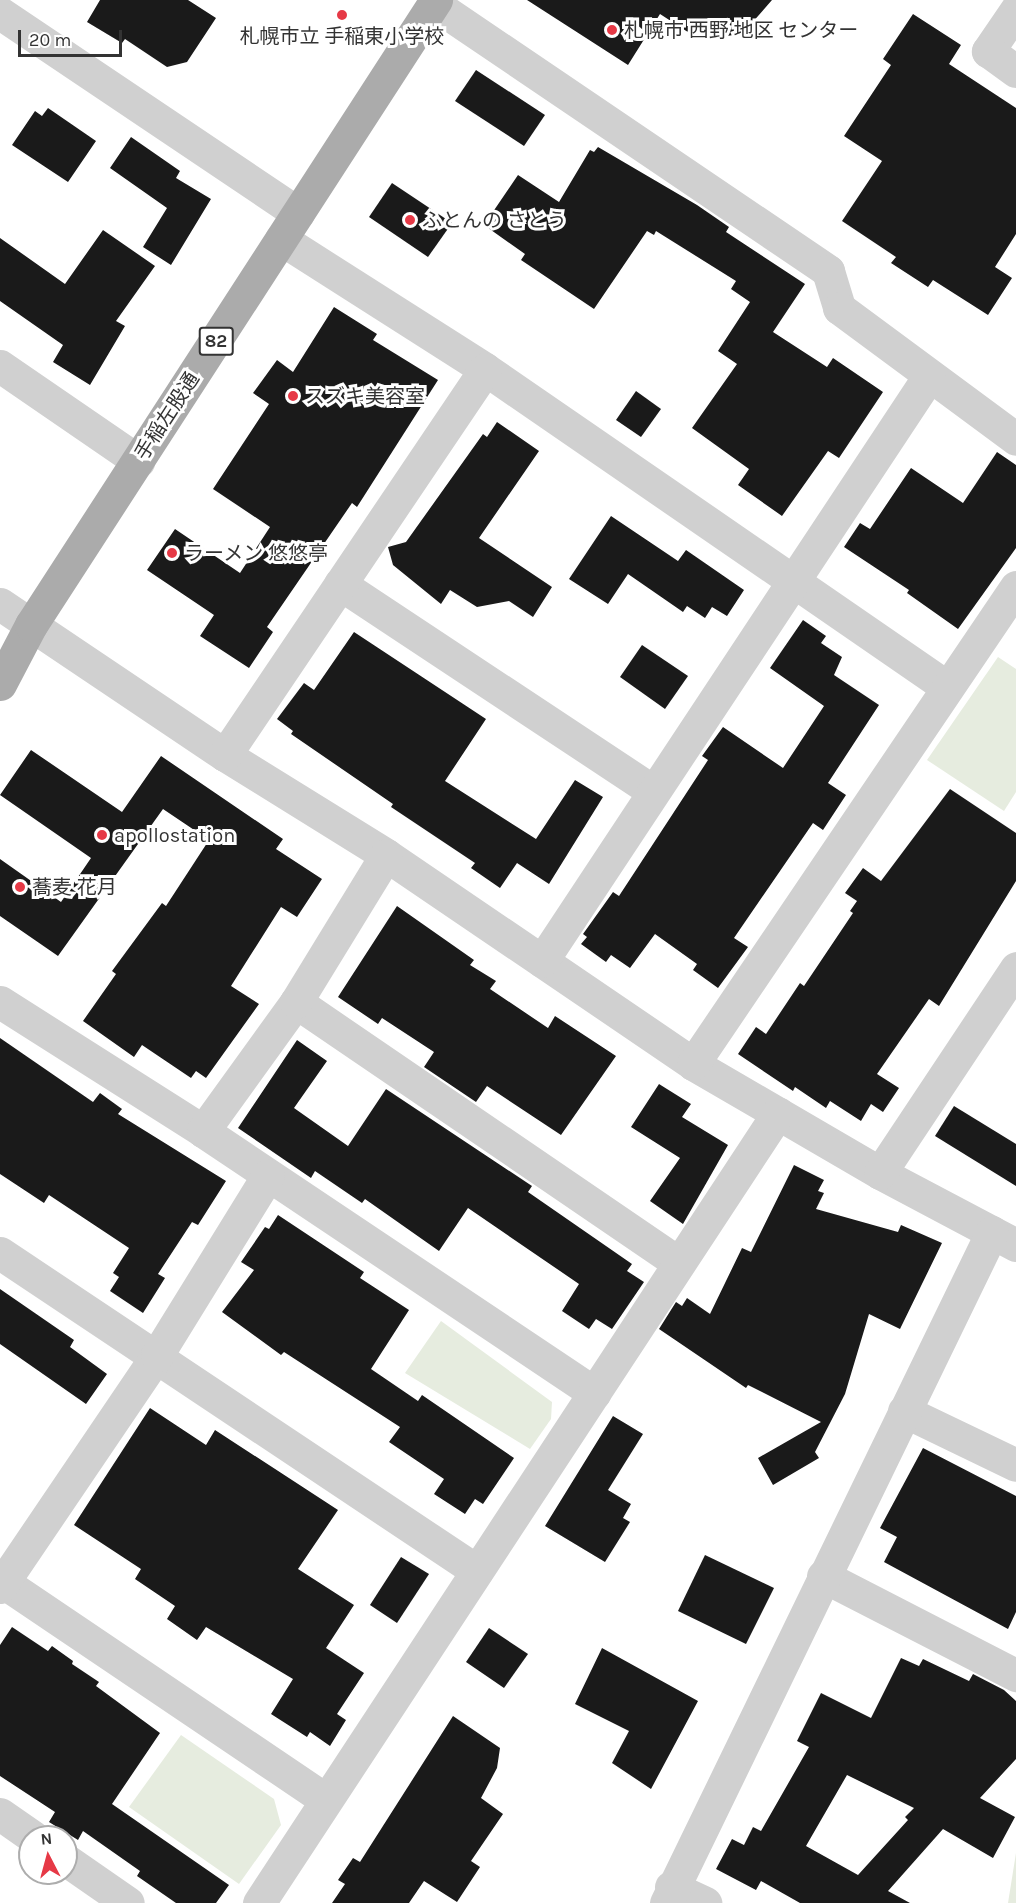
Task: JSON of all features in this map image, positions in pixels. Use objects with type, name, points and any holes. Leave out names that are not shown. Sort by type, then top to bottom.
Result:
[{"type":"main road","name":"手稲左股通","points":[[0,684],[31,625],[435,2]]},
{"type":"street","points":[[435,2],[828,271],[839,308],[1016,439]]},
{"type":"street","points":[[1016,10],[988,51],[1016,71]]},
{"type":"street","points":[[0,13],[485,369],[947,687]]},
{"type":"street","points":[[0,366],[138,461]]},
{"type":"street","points":[[225,755],[485,369]]},
{"type":"street","points":[[542,961],[791,580],[929,376]]},
{"type":"street","points":[[340,584],[653,791]]},
{"type":"street","points":[[693,1064],[1016,587]]},
{"type":"street","points":[[0,604],[225,755],[386,855],[693,1064],[880,1173],[1004,1239],[904,1411],[669,1895],[705,1903]]},
{"type":"street","points":[[203,1131],[296,1002],[386,855]]},
{"type":"street","points":[[880,1173],[1016,968]]},
{"type":"street","points":[[0,1002],[203,1131],[594,1393]]},
{"type":"street","points":[[296,1002],[679,1263]]},
{"type":"street","points":[[259,1903],[778,1113]]},
{"type":"street","points":[[268,1175],[157,1355],[1,1583],[326,1800]]},
{"type":"street","points":[[0,1253],[157,1355],[477,1570]]},
{"type":"street","points":[[904,1411],[1016,1466]]},
{"type":"street","points":[[823,1576],[1016,1675]]},
{"type":"street","points":[[78,1868],[128,1903]]},
{"type":"shaded area","points":[[998,657],[1016,669],[1016,792],[1004,811],[927,760]]},
{"type":"shaded area","points":[[441,1321],[552,1402],[551,1419],[530,1449],[405,1373]]},
{"type":"shaded area","points":[[181,1735],[274,1799],[281,1825],[239,1884],[129,1807]]},
{"type":"shaded area","points":[[1016,1853],[1016,1903],[1008,1903]]},
{"type":"building","points":[[100,0],[188,0],[216,18],[187,62],[167,67],[125,39],[122,43],[87,22]]},
{"type":"building","name":"札幌市 西野 地区 センター","points":[[527,0],[772,0],[751,24],[733,35],[711,39],[694,36],[660,14],[628,65]]},
{"type":"building","points":[[913,14],[961,45],[949,64],[1016,108],[1016,234],[995,267],[1012,278],[988,315],[933,280],[928,287],[891,263],[896,257],[842,221],[882,161],[844,136],[891,65],[883,59]]},
{"type":"building","points":[[476,70],[545,115],[524,146],[455,101]]},
{"type":"building","points":[[48,108],[96,141],[68,182],[12,145],[35,111],[42,116]]},
{"type":"building","points":[[131,137],[180,171],[176,178],[211,199],[171,265],[143,247],[167,208],[110,168]]},
{"type":"building","points":[[598,147],[697,205],[729,227],[726,232],[805,284],[773,332],[827,367],[833,358],[883,392],[839,458],[828,451],[782,516],[738,485],[749,469],[692,428],[737,364],[718,351],[750,302],[731,289],[736,281],[656,231],[654,235],[647,231],[594,309],[521,260],[525,254],[484,225],[518,175],[559,202],[590,150],[594,152]]},
{"type":"building","name":"ふとんの さとう","points":[[392,183],[452,223],[428,257],[369,217]]},
{"type":"building","points":[[103,230],[155,266],[116,321],[125,326],[90,385],[53,362],[63,345],[0,301],[0,238],[65,284]]},
{"type":"building","points":[[334,307],[377,334],[373,340],[438,380],[357,507],[352,503],[267,627],[273,632],[249,668],[200,636],[214,615],[147,570],[175,529],[240,573],[270,527],[213,489],[269,404],[253,393],[277,360],[293,372]]},
{"type":"building","points":[[636,391],[661,409],[641,437],[616,420]]},
{"type":"building","points":[[497,422],[539,451],[479,538],[552,587],[533,617],[509,601],[477,607],[450,590],[441,604],[393,565],[388,547],[406,542],[483,434],[487,437]]},
{"type":"building","points":[[997,452],[1016,465],[1016,548],[958,629],[907,593],[909,590],[844,547],[860,523],[870,529],[911,468],[963,503]]},
{"type":"building","points":[[611,516],[678,561],[686,550],[744,590],[727,616],[712,607],[705,618],[687,606],[683,612],[628,574],[608,604],[569,579]]},
{"type":"building","points":[[803,620],[826,636],[821,643],[842,657],[834,675],[879,705],[828,783],[846,795],[823,830],[813,823],[734,938],[748,947],[718,988],[693,970],[697,964],[655,934],[630,968],[611,955],[606,962],[581,944],[587,937],[583,934],[613,892],[619,896],[708,760],[702,756],[723,727],[783,768],[824,706],[770,668]]},
{"type":"building","points":[[354,632],[486,719],[445,781],[536,839],[575,780],[603,797],[549,884],[517,863],[500,888],[471,868],[475,863],[391,807],[393,804],[291,734],[293,731],[277,719],[304,683],[314,690]]},
{"type":"building","points":[[642,645],[688,676],[665,709],[620,677]]},
{"type":"building","points":[[31,750],[122,812],[161,756],[283,839],[276,849],[322,879],[297,917],[281,907],[231,986],[259,1004],[206,1078],[196,1071],[191,1078],[142,1045],[134,1057],[83,1021],[116,974],[112,971],[162,903],[166,906],[209,840],[163,809],[58,956],[0,916],[0,859],[61,902],[91,858],[0,795]]},
{"type":"building","points":[[950,789],[1016,833],[1016,881],[939,1006],[929,999],[877,1074],[899,1088],[883,1112],[871,1104],[861,1121],[830,1101],[826,1108],[795,1087],[793,1091],[738,1054],[756,1027],[766,1034],[800,983],[804,986],[853,913],[850,911],[857,901],[845,893],[863,868],[881,881]]},
{"type":"building","points":[[397,906],[474,960],[470,965],[496,981],[490,989],[548,1028],[555,1016],[616,1056],[561,1135],[487,1086],[476,1102],[424,1067],[434,1052],[382,1018],[378,1024],[338,997]]},
{"type":"building","points":[[0,1038],[93,1102],[100,1093],[122,1109],[118,1114],[226,1181],[198,1225],[192,1222],[158,1274],[165,1278],[143,1313],[110,1291],[119,1277],[113,1273],[129,1248],[49,1195],[44,1203],[0,1174]]},
{"type":"building","points":[[297,1040],[327,1061],[294,1108],[348,1146],[386,1089],[532,1186],[528,1192],[632,1264],[627,1271],[644,1282],[612,1329],[596,1319],[589,1329],[562,1311],[579,1284],[468,1208],[439,1251],[365,1199],[362,1203],[315,1171],[311,1178],[238,1128]]},
{"type":"building","points":[[659,1084],[691,1104],[682,1117],[728,1145],[683,1224],[650,1201],[680,1158],[631,1127]]},
{"type":"building","points":[[954,1106],[1016,1144],[1016,1186],[935,1136]]},
{"type":"building","points":[[794,1165],[824,1180],[818,1191],[824,1193],[816,1209],[898,1232],[901,1225],[942,1243],[900,1329],[869,1314],[845,1394],[815,1452],[819,1458],[773,1485],[758,1458],[821,1422],[748,1385],[746,1388],[659,1329],[676,1302],[682,1306],[687,1298],[710,1314],[742,1248],[751,1252]]},
{"type":"building","points":[[278,1215],[364,1272],[360,1278],[409,1310],[371,1369],[418,1401],[422,1395],[514,1458],[483,1504],[475,1499],[465,1514],[434,1494],[444,1479],[389,1442],[400,1427],[284,1352],[281,1355],[222,1312],[254,1270],[241,1262],[265,1227],[269,1229]]},
{"type":"building","points":[[0,1289],[74,1340],[70,1347],[107,1374],[86,1404],[0,1344]]},
{"type":"building","points":[[150,1408],[206,1445],[215,1430],[338,1510],[298,1569],[354,1605],[326,1648],[364,1673],[337,1714],[346,1720],[330,1746],[310,1732],[307,1737],[271,1714],[293,1679],[206,1627],[197,1640],[167,1619],[175,1606],[135,1579],[141,1569],[74,1525]]},
{"type":"building","points":[[613,1416],[643,1434],[608,1490],[631,1504],[623,1518],[630,1522],[605,1562],[545,1526]]},
{"type":"building","points":[[923,1448],[1016,1496],[1016,1612],[1008,1629],[884,1562],[897,1537],[880,1528]]},
{"type":"building","points":[[705,1555],[774,1588],[746,1644],[678,1611]]},
{"type":"building","points":[[401,1557],[429,1574],[397,1623],[370,1605]]},
{"type":"building","points":[[12,1627],[48,1651],[52,1646],[73,1661],[72,1664],[99,1682],[96,1686],[160,1733],[112,1804],[229,1885],[216,1903],[176,1903],[137,1876],[140,1871],[83,1831],[78,1840],[78,1825],[54,1825],[49,1822],[55,1812],[0,1776],[0,1645]]},
{"type":"building","points":[[489,1628],[528,1654],[504,1688],[466,1662]]},
{"type":"building","points":[[602,1648],[698,1701],[651,1789],[612,1763],[629,1731],[575,1704]]},
{"type":"building","points":[[901,1658],[919,1666],[923,1659],[969,1681],[973,1674],[1004,1690],[1016,1701],[1016,1759],[980,1798],[1015,1817],[993,1858],[943,1829],[888,1891],[910,1903],[800,1903],[761,1881],[756,1890],[716,1869],[732,1839],[744,1845],[753,1827],[761,1831],[809,1747],[797,1741],[821,1693],[871,1718]],"holes":[[[847,1775],[914,1808],[905,1817],[908,1820],[858,1875],[806,1846]]]},
{"type":"building","points":[[453,1716],[500,1748],[497,1768],[481,1798],[503,1814],[471,1861],[480,1867],[457,1902],[424,1881],[409,1903],[332,1903],[345,1884],[338,1880],[353,1858],[360,1862]]},
{"type":"place","name":"札幌市立 手稲東小学校","points":[[342,15]]},
{"type":"place","name":"札幌市 西野 地区 センター","points":[[612,30]]},
{"type":"place","name":"ふとんの さとう","points":[[410,220]]},
{"type":"place","name":"スズキ美容室","points":[[293,396]]},
{"type":"place","name":"ラーメン 悠悠亭","points":[[172,553]]},
{"type":"place","name":"apollostation","points":[[102,835]]},
{"type":"place","name":"蕎麦 花月","points":[[20,887]]}]
